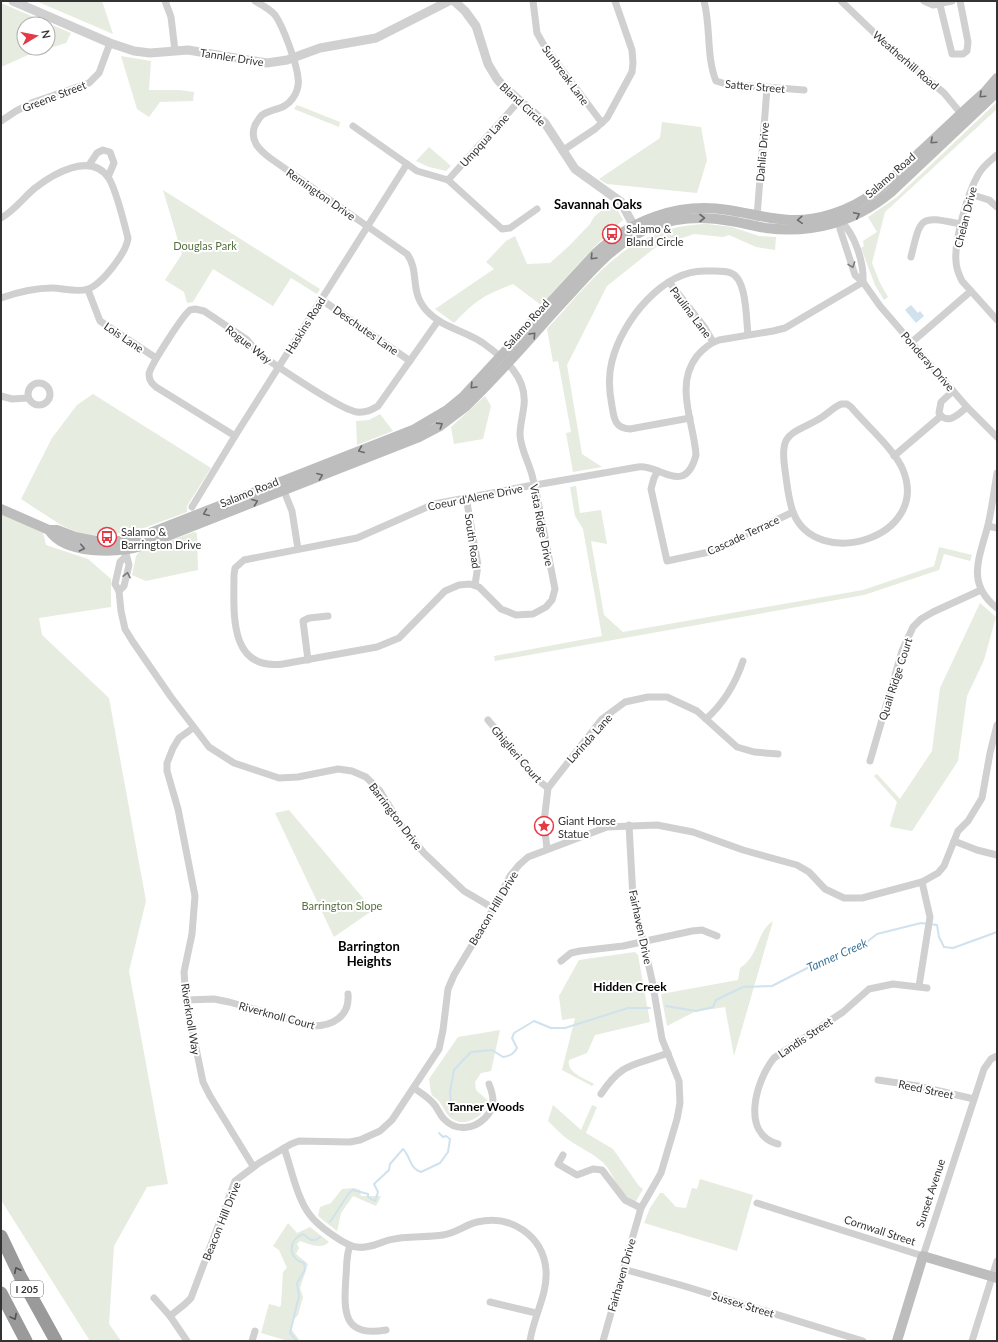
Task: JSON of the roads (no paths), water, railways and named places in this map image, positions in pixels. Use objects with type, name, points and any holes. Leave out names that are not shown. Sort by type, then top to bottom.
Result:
[{"type":"highway","name":"I 205","points":[[1,1236],[20,1276],[56,1341]]},
{"type":"highway","name":"I 205","points":[[1,1293],[26,1341]]},
{"type":"main road","name":"Salamo Road","points":[[964,118],[997,78]]},
{"type":"main road","name":"Salamo Road","points":[[1,508],[49,530],[54,537],[77,546],[105,551],[125,550],[149,544],[282,486],[430,432],[461,411],[595,254],[615,237],[636,229],[699,218],[719,219],[787,230],[813,228],[839,217],[882,188],[997,92]]},
{"type":"main road","name":"Salamo Road","points":[[636,229],[659,215],[689,209],[727,210],[757,217],[794,221],[839,217]]},
{"type":"main road","name":"Cornwall Street","points":[[922,1256],[995,1278]]},
{"type":"main road","name":"Sunset Avenue","points":[[897,1341],[922,1256]]},
{"type":"street","name":"Tannler Drive","points":[[13,1],[110,43],[142,53],[194,51],[260,63],[282,62],[320,48],[380,37],[449,1]]},
{"type":"street","points":[[165,1],[171,17],[175,51]]},
{"type":"street","name":"Remington Drive","points":[[255,1],[275,15],[283,30],[293,58],[298,79],[294,96],[283,107],[268,112],[258,118],[253,130],[253,138],[256,145],[270,158],[407,254],[411,259],[417,295],[426,310],[438,321],[476,338],[503,361]]},
{"type":"street","points":[[430,11],[433,1]]},
{"type":"street","name":"Bland Circle","points":[[454,1],[465,11],[476,26],[486,57],[494,75],[504,87],[545,123],[575,169],[582,176],[618,199],[626,210],[636,229]]},
{"type":"street","name":"Sunbreak Lane","points":[[532,1],[538,33],[545,47],[602,124]]},
{"type":"street","points":[[562,151],[602,124],[610,114],[628,80],[633,63],[632,50],[615,1]]},
{"type":"street","name":"Satter Street","points":[[704,1],[707,15],[712,68],[716,81],[726,84],[804,90]]},
{"type":"street","name":"Weatherhill Road","points":[[841,1],[888,46],[944,94],[964,118]]},
{"type":"street","points":[[924,1],[930,5],[952,1]]},
{"type":"street","points":[[940,4],[952,54],[963,54],[967,51],[968,42],[960,1]]},
{"type":"street","name":"Greene Street","points":[[1,121],[34,102],[89,83],[99,73],[110,43]]},
{"type":"street","name":"Dahlia Drive","points":[[757,217],[767,88]]},
{"type":"street","name":"Umpqua Lane","points":[[448,180],[520,100]]},
{"type":"street","points":[[353,126],[407,164],[424,174],[448,180],[502,229],[510,228],[537,209]]},
{"type":"street","points":[[89,165],[97,153],[103,150],[110,152],[114,163],[108,177]]},
{"type":"street","name":"Chelan Drive","points":[[997,155],[979,173],[970,194],[961,224],[956,260],[959,275],[997,320]]},
{"type":"street","name":"Haskins Road","points":[[192,507],[235,436],[407,164]]},
{"type":"street","points":[[1,218],[36,188],[51,178],[76,167],[89,165],[100,169],[108,177],[126,230],[128,244],[120,257],[100,281],[88,290],[36,289],[1,298]]},
{"type":"street","points":[[970,194],[989,200],[997,207]]},
{"type":"street","name":"Ponderay Drive","points":[[839,217],[840,229],[855,275],[863,282],[880,306],[967,407],[997,437]]},
{"type":"street","points":[[911,257],[920,224],[933,218],[961,224]]},
{"type":"street","points":[[690,418],[635,428],[620,427],[614,422],[610,395],[610,372],[612,360],[623,334],[639,309],[669,282],[682,274],[697,270],[724,271],[733,274],[741,283],[748,334]]},
{"type":"street","name":"Paulina Lane","points":[[669,282],[705,328],[713,342]]},
{"type":"street","points":[[713,342],[748,334],[773,332],[792,325],[863,282]]},
{"type":"street","name":"Lois Lane","points":[[88,290],[100,321],[106,327],[156,358]]},
{"type":"street","points":[[912,342],[971,291]]},
{"type":"street","name":"Deschutes Lane","points":[[322,300],[410,361]]},
{"type":"street","name":"Rogue Way","points":[[235,436],[153,384],[149,374],[156,358],[186,313],[199,309],[238,333],[260,354],[279,367],[344,407],[359,412],[369,411],[378,406],[438,321]]},
{"type":"street","name":"Coeur d'Alene Drive","points":[[475,585],[459,585],[445,591],[403,634],[390,643],[377,647],[308,660],[275,665],[260,662],[243,650],[236,630],[235,568],[240,562],[249,558],[357,538],[422,508],[466,497],[644,466],[664,475],[675,477],[684,474],[693,466],[696,455],[686,394],[688,375],[695,359],[713,342]]},
{"type":"street","name":"Vista Ridge Drive","points":[[475,585],[484,590],[501,609],[516,615],[541,611],[552,600],[555,589],[534,485],[521,442],[520,433],[525,398],[523,387],[518,374],[503,361]]},
{"type":"street","points":[[953,391],[941,402],[939,412],[941,416],[945,419],[950,419],[957,416],[967,407]]},
{"type":"street","points":[[1,396],[12,399],[28,398]]},
{"type":"street","name":"Cascade Terrace","points":[[847,404],[851,407],[894,456],[900,463],[905,477],[906,500],[896,522],[885,532],[866,539],[843,544],[833,543],[810,533],[793,512],[783,455],[786,441],[795,431],[818,419],[837,406],[847,404]]},
{"type":"street","points":[[894,456],[941,416]]},
{"type":"street","name":"Cascade Terrace","points":[[658,471],[651,489],[667,561],[709,552],[793,512]]},
{"type":"street","points":[[997,473],[988,526],[977,565],[977,580],[981,590],[988,600],[997,608]]},
{"type":"street","points":[[282,486],[292,511],[298,549]]},
{"type":"street","name":"South Road","points":[[466,497],[478,565],[475,585]]},
{"type":"street","points":[[988,526],[997,528]]},
{"type":"street","points":[[119,591],[124,586],[129,565],[125,550]]},
{"type":"street","name":"Barrington Drive","points":[[125,550],[117,572],[115,584],[119,591],[125,629],[132,642],[193,728],[210,747],[225,758],[273,777],[286,779],[338,769],[352,771],[366,777],[380,791],[401,825],[424,852],[464,891],[493,908]]},
{"type":"street","name":"Quail Ridge Court","points":[[870,761],[901,653],[913,628],[921,619],[933,612],[981,590]]},
{"type":"street","points":[[308,660],[303,621],[309,618],[328,616]]},
{"type":"street","points":[[706,720],[727,696],[739,673],[742,662]]},
{"type":"street","name":"Lorinda Lane","points":[[548,788],[602,720],[625,702],[648,697],[667,697],[697,711],[728,740],[745,751],[778,754]]},
{"type":"street","name":"Ghiglieri Court","points":[[488,720],[539,781],[548,788]]},
{"type":"street","name":"Beacon Hill Drive","points":[[170,1316],[191,1298],[233,1186],[238,1178],[253,1166],[299,1141],[350,1142],[369,1137],[386,1126],[436,1055],[440,1044],[449,985],[510,876],[528,857],[603,828],[629,825],[657,825],[683,829],[743,850],[797,865],[809,872],[826,889],[844,898],[862,898],[922,882],[938,873],[943,867],[958,831],[968,821],[982,798],[990,753],[997,725]]},
{"type":"street","name":"Riverknoll Way","points":[[193,728],[179,738],[167,763],[166,771],[178,809],[195,896],[192,934],[184,972],[186,1000],[203,1082],[208,1094],[253,1166]]},
{"type":"street","points":[[547,849],[544,817],[548,788]]},
{"type":"street","name":"Fairhaven Drive","points":[[602,1341],[641,1208],[661,1174],[677,1119],[680,1103],[679,1081],[662,1040],[632,890],[629,825]]},
{"type":"street","points":[[954,841],[977,850],[997,855]]},
{"type":"street","points":[[919,986],[929,931],[930,917],[922,882]]},
{"type":"street","points":[[561,961],[571,953],[643,942],[692,930],[702,930],[717,936]]},
{"type":"street","name":"Landis Street","points":[[778,1144],[762,1137],[757,1128],[755,1116],[756,1102],[762,1078],[767,1067],[774,1058],[843,1012],[869,989],[885,984],[919,986],[927,988]]},
{"type":"street","name":"Riverknoll Court","points":[[186,1000],[214,999],[313,1026],[320,1026],[333,1022],[344,1014],[348,1008],[348,994]]},
{"type":"street","points":[[601,1094],[611,1079],[620,1070],[668,1053]]},
{"type":"street","name":"Sunset Avenue","points":[[922,1256],[984,1069],[996,1056]]},
{"type":"street","name":"Reed Street","points":[[878,1080],[918,1086],[974,1099]]},
{"type":"street","points":[[414,1088],[434,1104],[445,1120],[452,1125],[465,1128],[479,1123],[493,1107],[494,1098],[489,1084]]},
{"type":"street","points":[[284,1148],[301,1198],[310,1216],[350,1246],[367,1247],[400,1238],[443,1235],[475,1222],[496,1219],[506,1221],[519,1227],[540,1247],[544,1257],[546,1280],[536,1313],[530,1341]]},
{"type":"street","points":[[563,1155],[558,1164],[562,1168],[577,1175],[593,1168],[602,1170],[625,1200],[641,1208]]},
{"type":"street","name":"Cornwall Street","points":[[756,1203],[922,1256]]},
{"type":"street","points":[[350,1246],[347,1257],[344,1309],[347,1317],[362,1330],[369,1332],[386,1330]]},
{"type":"street","points":[[972,1341],[995,1278],[997,1261]]},
{"type":"street","name":"Sussex Street","points":[[623,1269],[684,1286],[862,1341]]},
{"type":"street","points":[[154,1298],[170,1316],[187,1341]]},
{"type":"street","points":[[490,1302],[536,1313]]},
{"type":"street","points":[[252,1341],[255,1331]]},
{"type":"water","points":[[911,305],[918,313],[920,311],[924,316],[916,323],[905,310]]},
{"type":"waterway","name":"Tanner Creek","points":[[666,1006],[696,1011],[713,1007],[716,1000],[743,987],[772,986],[821,961],[863,945],[877,934],[921,923],[937,925],[939,937],[944,947],[953,948],[997,932]]},
{"type":"waterway","name":"Tanner Creek","points":[[452,1114],[450,1092],[454,1070],[471,1052],[492,1050],[503,1057],[510,1055],[515,1052],[517,1048],[512,1038],[514,1033],[534,1021],[551,1028],[565,1028],[628,1008],[650,1008]]},
{"type":"waterway","name":"Tanner Creek","points":[[330,1222],[349,1193],[353,1190],[368,1194],[368,1197],[375,1201],[378,1192],[374,1184],[389,1170],[390,1164],[403,1149],[414,1168],[421,1172],[440,1163],[448,1152],[450,1139],[446,1136],[443,1137],[439,1133]]},
{"type":"waterway","name":"Tanner Creek","points":[[297,1341],[290,1333],[299,1296],[297,1283],[305,1270],[304,1263],[298,1261],[292,1253],[292,1244],[294,1240],[303,1234],[311,1240],[316,1240],[320,1237]]},
{"type":"place","name":"Salamo & Bland Circle","points":[[612,234]]},
{"type":"place","name":"Salamo & Barrington Drive","points":[[107,537]]},
{"type":"place","name":"Giant Horse Statue","points":[[544,826]]},
{"type":"district","name":"Savannah Oaks","points":[[598,204]]},
{"type":"district","name":"Barrington Heights","points":[[369,954]]},
{"type":"district","name":"Hidden Creek","points":[[630,986]]},
{"type":"district","name":"Tanner Woods","points":[[486,1106]]},
{"type":"park label","name":"Douglas Park","points":[[205,245]]},
{"type":"park label","name":"Barrington Slope","points":[[342,905]]}]
